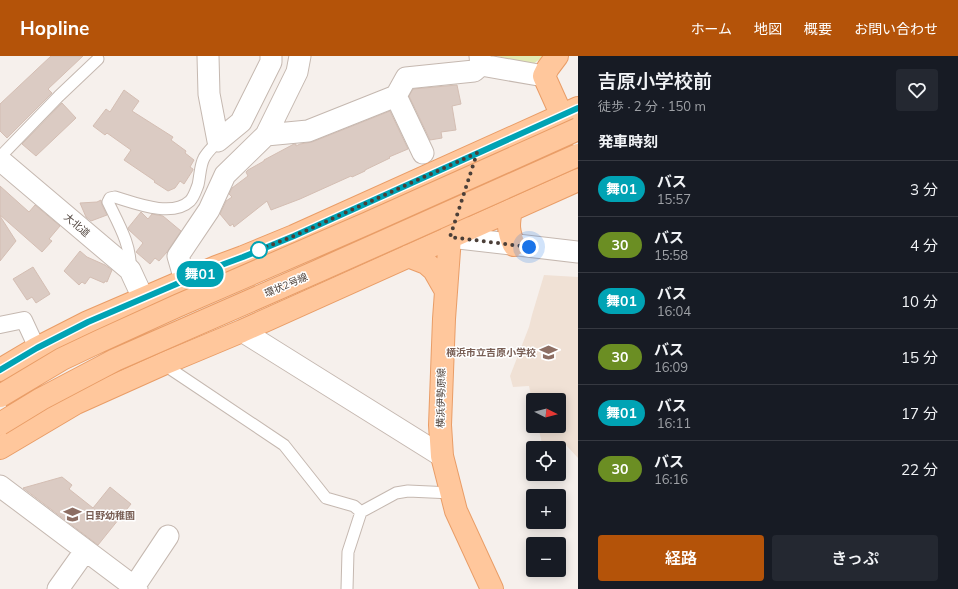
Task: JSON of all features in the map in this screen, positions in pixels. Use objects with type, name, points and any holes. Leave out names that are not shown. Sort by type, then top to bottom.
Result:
[{"type":"main road","points":[[557,56],[544,76],[573,118]]},
{"type":"main road","points":[[0,370],[37,348],[88,322],[216,267],[294,236],[477,153],[573,118]]},
{"type":"main road","points":[[0,396],[56,363],[100,341],[368,223],[573,118]]},
{"type":"main road","name":"横浜伊勢原線","points":[[477,153],[450,237],[444,319],[440,425],[442,456],[456,510],[492,589]]},
{"type":"main road","name":"環状2号線","points":[[0,424],[41,399],[115,360],[578,155]]},
{"type":"main road","points":[[0,448],[76,403],[242,331],[578,180]]},
{"type":"main road","points":[[511,210],[508,223],[509,234],[514,245]]},
{"type":"main road","points":[[408,256],[420,260],[430,266],[434,270],[446,291]]},
{"type":"street","points":[[208,56],[209,94],[218,141],[241,122],[271,62],[271,56]]},
{"type":"street","points":[[185,280],[178,256],[209,210],[225,175],[266,135],[298,72],[300,56]]},
{"type":"street","points":[[266,135],[308,131],[396,96],[406,78],[474,71],[480,60],[544,76]]},
{"type":"street","points":[[396,96],[423,153]]},
{"type":"street","name":"大北道","points":[[0,160],[130,270],[143,298]]},
{"type":"street","points":[[450,237],[578,252]]},
{"type":"street","points":[[0,324],[24,320],[37,348]]},
{"type":"street","points":[[242,331],[442,456]]},
{"type":"street","points":[[0,486],[136,588],[168,536]]},
{"type":"street","points":[[58,589],[85,551]]},
{"type":"lane","points":[[0,157],[98,59]]},
{"type":"lane","points":[[130,270],[131,261],[126,240],[108,202],[110,198],[151,208],[168,210],[182,206],[193,198],[204,158],[218,141]]},
{"type":"lane","points":[[163,364],[284,444],[326,498],[354,506],[361,512]]},
{"type":"lane","points":[[347,589],[348,552],[361,512],[396,493],[408,491],[452,493]]},
{"type":"shaded area","name":"横浜市立吉原小学校","points":[[544,275],[578,277],[578,458],[566,445],[566,441],[541,441],[540,433],[566,433],[566,393],[530,393],[529,386],[513,387],[510,376],[529,327]]},
{"type":"green space","points":[[497,56],[544,56],[533,64]]},
{"type":"building","points":[[51,56],[83,56],[48,89],[52,93],[7,138],[0,131],[0,104]]},
{"type":"building","points":[[457,85],[461,104],[452,106],[456,130],[441,132],[442,138],[430,140],[409,96],[413,89]]},
{"type":"building","points":[[124,90],[139,101],[132,111],[173,137],[171,140],[186,151],[185,153],[194,160],[190,167],[193,170],[184,184],[180,181],[175,188],[168,191],[124,160],[131,150],[107,133],[105,135],[93,126],[106,109],[110,112]]},
{"type":"building","points":[[62,103],[76,118],[36,156],[22,144]]},
{"type":"building","points":[[390,111],[408,149],[389,157],[390,158],[352,177],[351,176],[300,199],[271,210],[267,201],[234,227],[233,224],[230,226],[220,214],[226,201],[232,197],[229,194],[232,188],[248,176],[246,172],[248,170],[264,160],[294,144],[296,144],[296,146],[312,142]]},
{"type":"building","points":[[0,186],[29,212],[35,205],[60,226],[49,239],[52,241],[42,252],[0,215]]},
{"type":"building","points":[[101,200],[107,215],[91,221],[86,217],[80,203],[97,202]]},
{"type":"building","points":[[141,212],[148,219],[152,214],[163,216],[181,231],[159,261],[155,258],[150,264],[136,252],[143,243],[128,228]]},
{"type":"building","points":[[0,216],[16,241],[0,261]]},
{"type":"building","points":[[80,251],[87,257],[105,265],[112,270],[107,282],[105,281],[104,283],[90,277],[85,284],[82,282],[79,285],[64,271]]},
{"type":"building","points":[[33,267],[50,294],[36,303],[32,297],[27,300],[13,279]]},
{"type":"building","points":[[62,477],[72,485],[69,489],[93,508],[110,487],[131,504],[98,545],[23,488]]},
{"type":"bus line","name":"舞01","points":[[0,370],[60,335],[88,322],[216,267],[294,236],[578,108]]},
{"type":"place","name":"横浜市立吉原小学校","points":[[549,352]]},
{"type":"place","name":"日野幼稚園","points":[[72,515]]},
{"type":"route","points":[[259,250],[256,251],[294,236],[477,153],[450,237],[529,247]]}]
